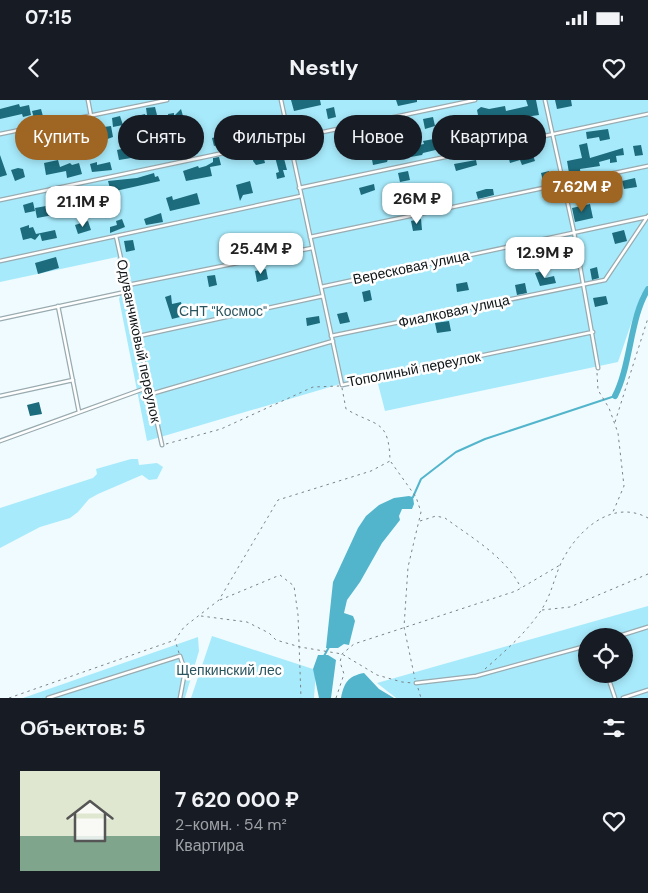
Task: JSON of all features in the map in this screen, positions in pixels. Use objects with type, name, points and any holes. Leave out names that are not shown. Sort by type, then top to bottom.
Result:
[{"type":"lane","points":[[88,100],[91,115]]},
{"type":"lane","points":[[96,115],[167,100]]},
{"type":"lane","name":"Тополиный переулок","points":[[281,100],[284,115]]},
{"type":"lane","points":[[324,132],[475,100]]},
{"type":"lane","points":[[545,100],[574,232],[598,368]]},
{"type":"lane","points":[[299,188],[648,114]]},
{"type":"lane","points":[[0,134],[15,131]]},
{"type":"lane","points":[[0,200],[214,155]]},
{"type":"lane","name":"Тополиный переулок","points":[[293,160],[342,385],[593,332]]},
{"type":"lane","points":[[310,237],[648,166]]},
{"type":"lane","points":[[0,262],[301,196]]},
{"type":"lane","name":"Вересковая улица","points":[[321,286],[648,216]]},
{"type":"lane","name":"Фиалковая улица","points":[[332,336],[606,280],[648,216]]},
{"type":"lane","name":"Одуванчиковый переулок","points":[[116,236],[130,291],[162,445]]},
{"type":"lane","points":[[128,285],[312,248]]},
{"type":"lane","points":[[0,319],[130,291]]},
{"type":"lane","points":[[139,336],[323,296]]},
{"type":"lane","points":[[58,306],[79,412]]},
{"type":"lane","points":[[151,394],[332,342]]},
{"type":"lane","points":[[0,396],[73,380]]},
{"type":"lane","points":[[0,441],[150,387]]},
{"type":"lane","points":[[633,632],[648,628]]},
{"type":"lane","points":[[416,683],[476,676],[578,648]]},
{"type":"lane","points":[[48,698],[180,656],[185,671],[180,698]]},
{"type":"lane","points":[[610,683],[614,698]]},
{"type":"lane","points":[[623,698],[648,690]]},
{"type":"path","points":[[615,423],[648,318]]},
{"type":"path","points":[[598,368],[598,390],[615,423],[624,486],[613,513]]},
{"type":"path","points":[[162,445],[221,429],[313,387],[342,385],[346,410],[374,421],[384,430],[390,447],[390,461],[416,497],[420,512],[408,567],[404,627],[421,698]]},
{"type":"path","points":[[219,600],[278,500],[371,471],[390,461]]},
{"type":"path","points":[[476,676],[522,637],[553,591],[560,565],[567,553],[592,522],[613,513],[641,514],[648,518]]},
{"type":"path","points":[[419,522],[436,516],[445,518],[494,554],[514,574],[521,588]]},
{"type":"path","points":[[336,698],[344,674],[340,662],[342,654],[354,644],[521,588],[560,565]]},
{"type":"path","points":[[541,610],[570,607],[648,574]]},
{"type":"path","points":[[9,698],[176,640],[184,627],[219,600],[280,575],[294,586],[300,648],[301,698]]},
{"type":"path","points":[[200,616],[247,622],[269,633],[276,640],[300,648],[342,654],[377,675],[402,682],[416,683]]},
{"type":"path","points":[[176,640],[180,656]]},
{"type":"green space","name":"СНТ \"Космос\"","points":[[0,100],[648,100],[648,285],[641,295],[618,362],[385,411],[376,376],[340,384],[147,441],[119,299],[123,285],[117,257],[0,282]]},
{"type":"green space","points":[[131,459],[138,459],[139,465],[157,463],[163,467],[157,479],[149,480],[142,475],[98,494],[89,499],[70,518],[40,527],[0,548],[0,508],[93,478],[97,474],[96,469]]},
{"type":"green space","points":[[648,606],[648,698],[396,698],[377,683]]},
{"type":"green space","name":"Щепкинский лес","points":[[212,636],[316,670],[314,698],[191,698]]},
{"type":"green space","points":[[198,637],[199,651],[185,698],[23,698]]},
{"type":"shaded area","points":[[413,497],[414,504],[412,509],[402,509],[399,516],[400,520],[382,543],[360,582],[347,600],[344,613],[353,616],[355,621],[349,645],[344,644],[338,648],[326,648],[333,582],[358,528],[366,516],[379,505],[394,498]]},
{"type":"shaded area","points":[[318,655],[328,655],[336,660],[331,698],[319,698],[313,669]]},
{"type":"shaded area","points":[[364,673],[379,689],[394,698],[341,698],[350,678]]},
{"type":"building","points":[[291,100],[320,100],[321,105],[294,111]]},
{"type":"building","points":[[396,100],[417,100],[417,102],[398,106]]},
{"type":"building","points":[[526,100],[536,100],[539,115],[478,115],[477,110],[481,107],[489,109],[505,106],[506,111],[528,106]]},
{"type":"building","points":[[555,100],[571,100],[572,106],[557,109]]},
{"type":"building","points":[[19,104],[20,107],[29,105],[31,115],[22,114],[0,119],[0,109]]},
{"type":"building","points":[[155,107],[157,115],[147,115],[146,108]]},
{"type":"building","points":[[334,107],[336,115],[334,118],[328,119],[326,109]]},
{"type":"building","points":[[41,109],[43,115],[33,115],[32,111]]},
{"type":"building","points":[[181,109],[183,115],[175,115]]},
{"type":"building","points":[[118,116],[118,126],[113,127],[112,118]]},
{"type":"building","points":[[432,117],[432,127],[425,129],[423,119]]},
{"type":"building","points":[[108,126],[111,126],[113,137],[108,139]]},
{"type":"building","points":[[608,129],[610,139],[600,141],[599,137],[587,139],[586,132]]},
{"type":"building","points":[[432,139],[432,151],[422,155],[423,141]]},
{"type":"building","points":[[587,143],[590,158],[623,148],[624,155],[616,156],[617,162],[610,163],[610,159],[599,162],[600,166],[580,169],[581,177],[570,179],[567,161],[582,158],[579,145]]},
{"type":"building","points":[[641,145],[643,155],[635,156],[633,146]]},
{"type":"building","points":[[0,155],[7,175],[0,177]]},
{"type":"building","points":[[213,158],[214,160],[220,160],[221,165],[210,167],[212,176],[186,181],[183,171],[198,166],[199,168],[206,166],[213,162]]},
{"type":"building","points":[[58,160],[60,167],[70,163],[72,165],[79,163],[82,174],[67,178],[66,171],[46,175],[44,163]]},
{"type":"building","points":[[264,160],[265,163],[256,165],[253,161]]},
{"type":"building","points":[[276,160],[284,160],[287,170],[283,170],[285,177],[277,179],[276,173],[279,172]]},
{"type":"building","points":[[372,160],[388,160],[387,162],[373,165]]},
{"type":"building","points":[[476,160],[477,165],[456,171],[454,164]]},
{"type":"building","points":[[509,160],[520,160],[510,163]]},
{"type":"building","points":[[520,160],[535,160],[535,161],[522,165]]},
{"type":"building","points":[[97,162],[97,165],[110,162],[112,170],[92,172],[90,164]]},
{"type":"building","points":[[23,169],[25,177],[15,181],[11,170]]},
{"type":"building","points":[[408,171],[410,180],[400,182],[398,173]]},
{"type":"building","points":[[549,171],[552,183],[544,185],[541,173]]},
{"type":"building","points":[[154,173],[155,177],[158,176],[160,181],[111,192],[108,181],[137,178]]},
{"type":"building","points":[[635,178],[637,187],[624,189],[622,181]]},
{"type":"building","points":[[250,181],[253,193],[243,195],[240,201],[236,185]]},
{"type":"building","points":[[374,184],[375,190],[361,195],[359,188]]},
{"type":"building","points":[[493,189],[494,195],[478,199],[476,192]]},
{"type":"building","points":[[80,191],[82,202],[71,204],[68,192]]},
{"type":"building","points":[[197,193],[200,204],[170,211],[166,198],[172,196],[173,200]]},
{"type":"building","points":[[451,193],[452,201],[436,204],[434,196]]},
{"type":"building","points":[[33,202],[35,211],[25,213],[23,205]]},
{"type":"building","points":[[68,202],[70,212],[37,218],[35,208]]},
{"type":"building","points":[[590,204],[593,218],[575,222],[572,208]]},
{"type":"building","points":[[161,213],[163,222],[146,225],[144,219]]},
{"type":"building","points":[[122,219],[125,227],[110,233],[110,227],[117,225],[116,221]]},
{"type":"building","points":[[421,219],[422,230],[413,231],[411,221]]},
{"type":"building","points":[[88,221],[91,230],[78,234],[75,225]]},
{"type":"building","points":[[29,225],[29,228],[33,227],[36,234],[55,230],[57,238],[42,241],[40,234],[35,240],[31,238],[23,240],[20,228]]},
{"type":"building","points":[[624,230],[627,241],[615,244],[612,233]]},
{"type":"building","points":[[251,238],[255,253],[246,255],[243,240]]},
{"type":"building","points":[[133,240],[135,250],[126,252],[124,241]]},
{"type":"building","points":[[564,241],[567,251],[559,254],[556,244]]},
{"type":"building","points":[[56,257],[59,268],[38,274],[35,263]]},
{"type":"building","points":[[597,267],[599,278],[592,280],[590,269]]},
{"type":"building","points":[[266,269],[268,279],[257,282],[255,271]]},
{"type":"building","points":[[543,271],[545,278],[554,276],[556,283],[540,286],[535,273]]},
{"type":"building","points":[[215,275],[217,285],[209,287],[207,276]]},
{"type":"building","points":[[467,282],[469,290],[457,292],[456,284]]},
{"type":"building","points":[[525,283],[527,293],[517,295],[515,285]]},
{"type":"building","points":[[370,290],[372,300],[364,302],[362,292]]},
{"type":"building","points":[[171,295],[172,304],[181,302],[184,316],[172,319],[165,297]]},
{"type":"building","points":[[606,296],[608,304],[595,307],[593,298]]},
{"type":"building","points":[[347,312],[350,322],[340,324],[337,314]]},
{"type":"building","points":[[319,316],[320,323],[307,326],[306,318]]},
{"type":"building","points":[[449,321],[451,331],[437,333],[435,323]]},
{"type":"building","points":[[39,402],[42,414],[30,416],[27,405]]},
{"type":"waterway","points":[[615,396],[624,370],[642,300],[648,289]]},
{"type":"waterway","points":[[413,497],[421,479],[456,452],[485,439],[615,396]]},
{"type":"waterway","points":[[324,656],[329,647]]}]
